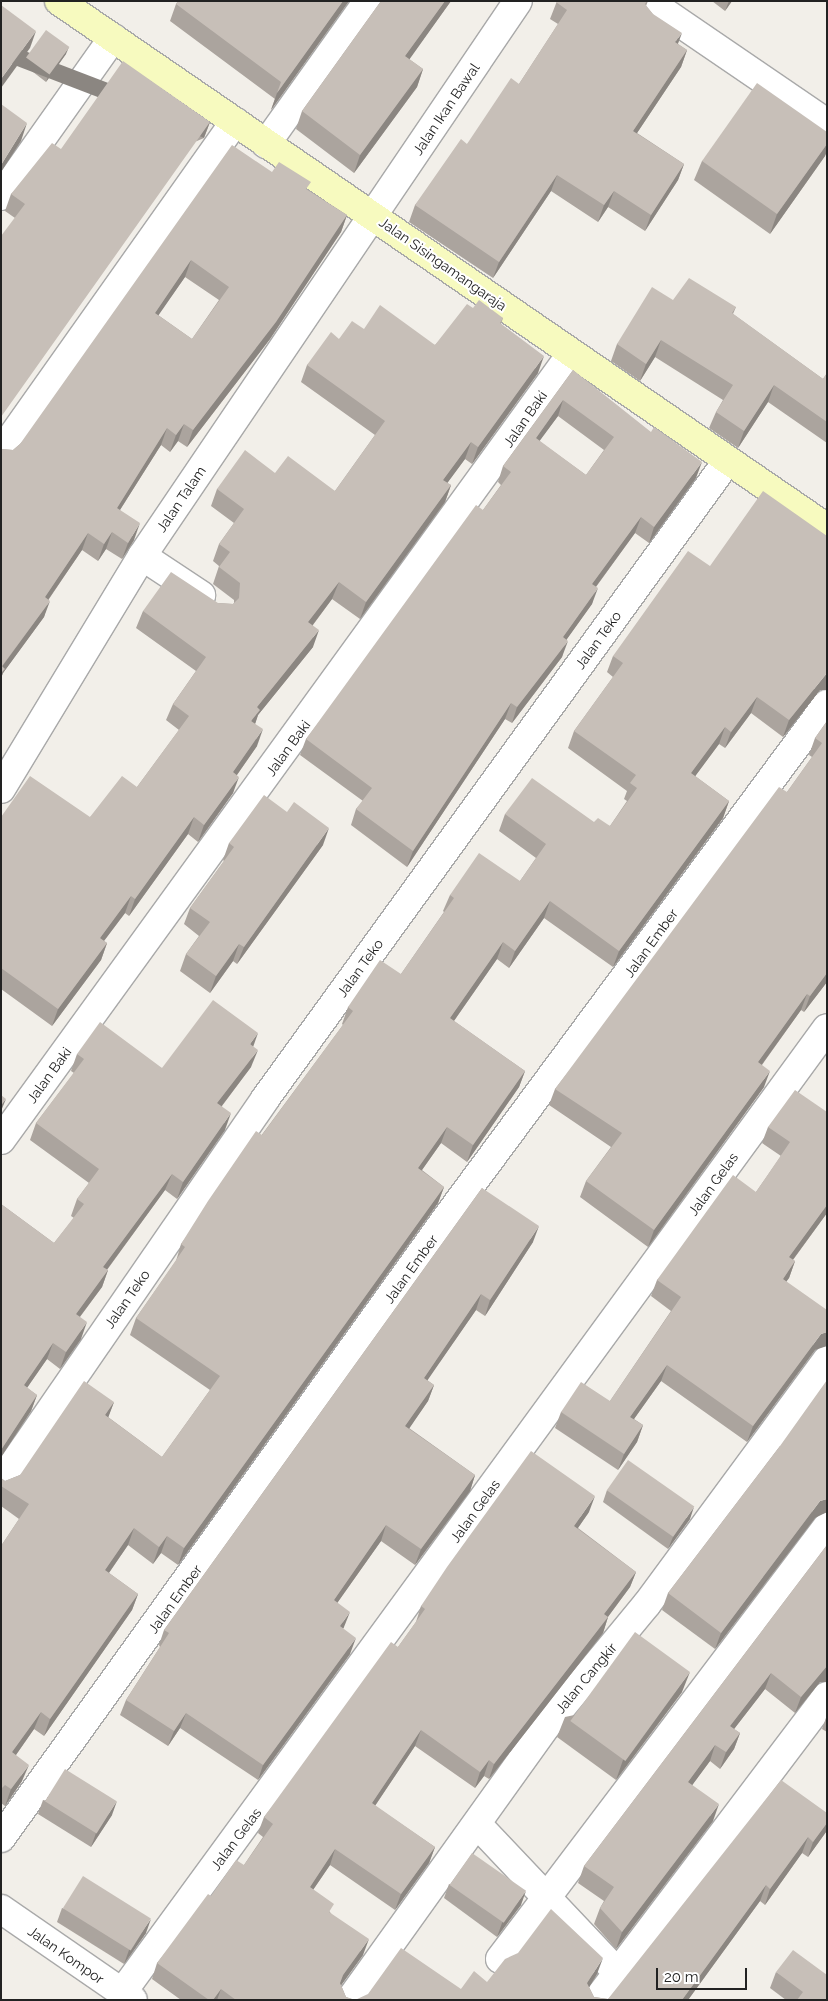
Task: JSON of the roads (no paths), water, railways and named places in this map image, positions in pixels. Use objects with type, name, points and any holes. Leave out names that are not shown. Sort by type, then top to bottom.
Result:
[{"type":"street","name":"Jalan Sisingamangaraja","points":[[59,1],[827,528]]},
{"type":"street","points":[[266,144],[368,1]]},
{"type":"street","name":"Jalan Ikan Bawal","points":[[373,216],[518,1]]},
{"type":"street","points":[[648,1],[827,123]]},
{"type":"street","points":[[1,196],[112,38]]},
{"type":"street","points":[[1,452],[235,122]]},
{"type":"street","name":"Jalan Talam","points":[[1,789],[142,556],[373,216]]},
{"type":"street","name":"Jalan Baki","points":[[1,1140],[572,353]]},
{"type":"street","name":"Jalan Teko","points":[[4,1472],[265,1099],[728,460]]},
{"type":"street","points":[[142,556],[220,607]]},
{"type":"street","name":"Jalan Ember","points":[[1,1838],[448,1216],[827,704]]},
{"type":"street","name":"Jalan Gelas","points":[[127,1997],[827,1028]]},
{"type":"street","name":"Jalan Cangkir","points":[[350,2000],[546,1726],[647,1604],[827,1360]]},
{"type":"street","points":[[500,1959],[827,1527]]},
{"type":"street","points":[[597,2000],[827,1696]]},
{"type":"street","points":[[477,1824],[618,1973]]},
{"type":"street","name":"Jalan Kompor","points":[[1,1909],[127,1997]]}]
